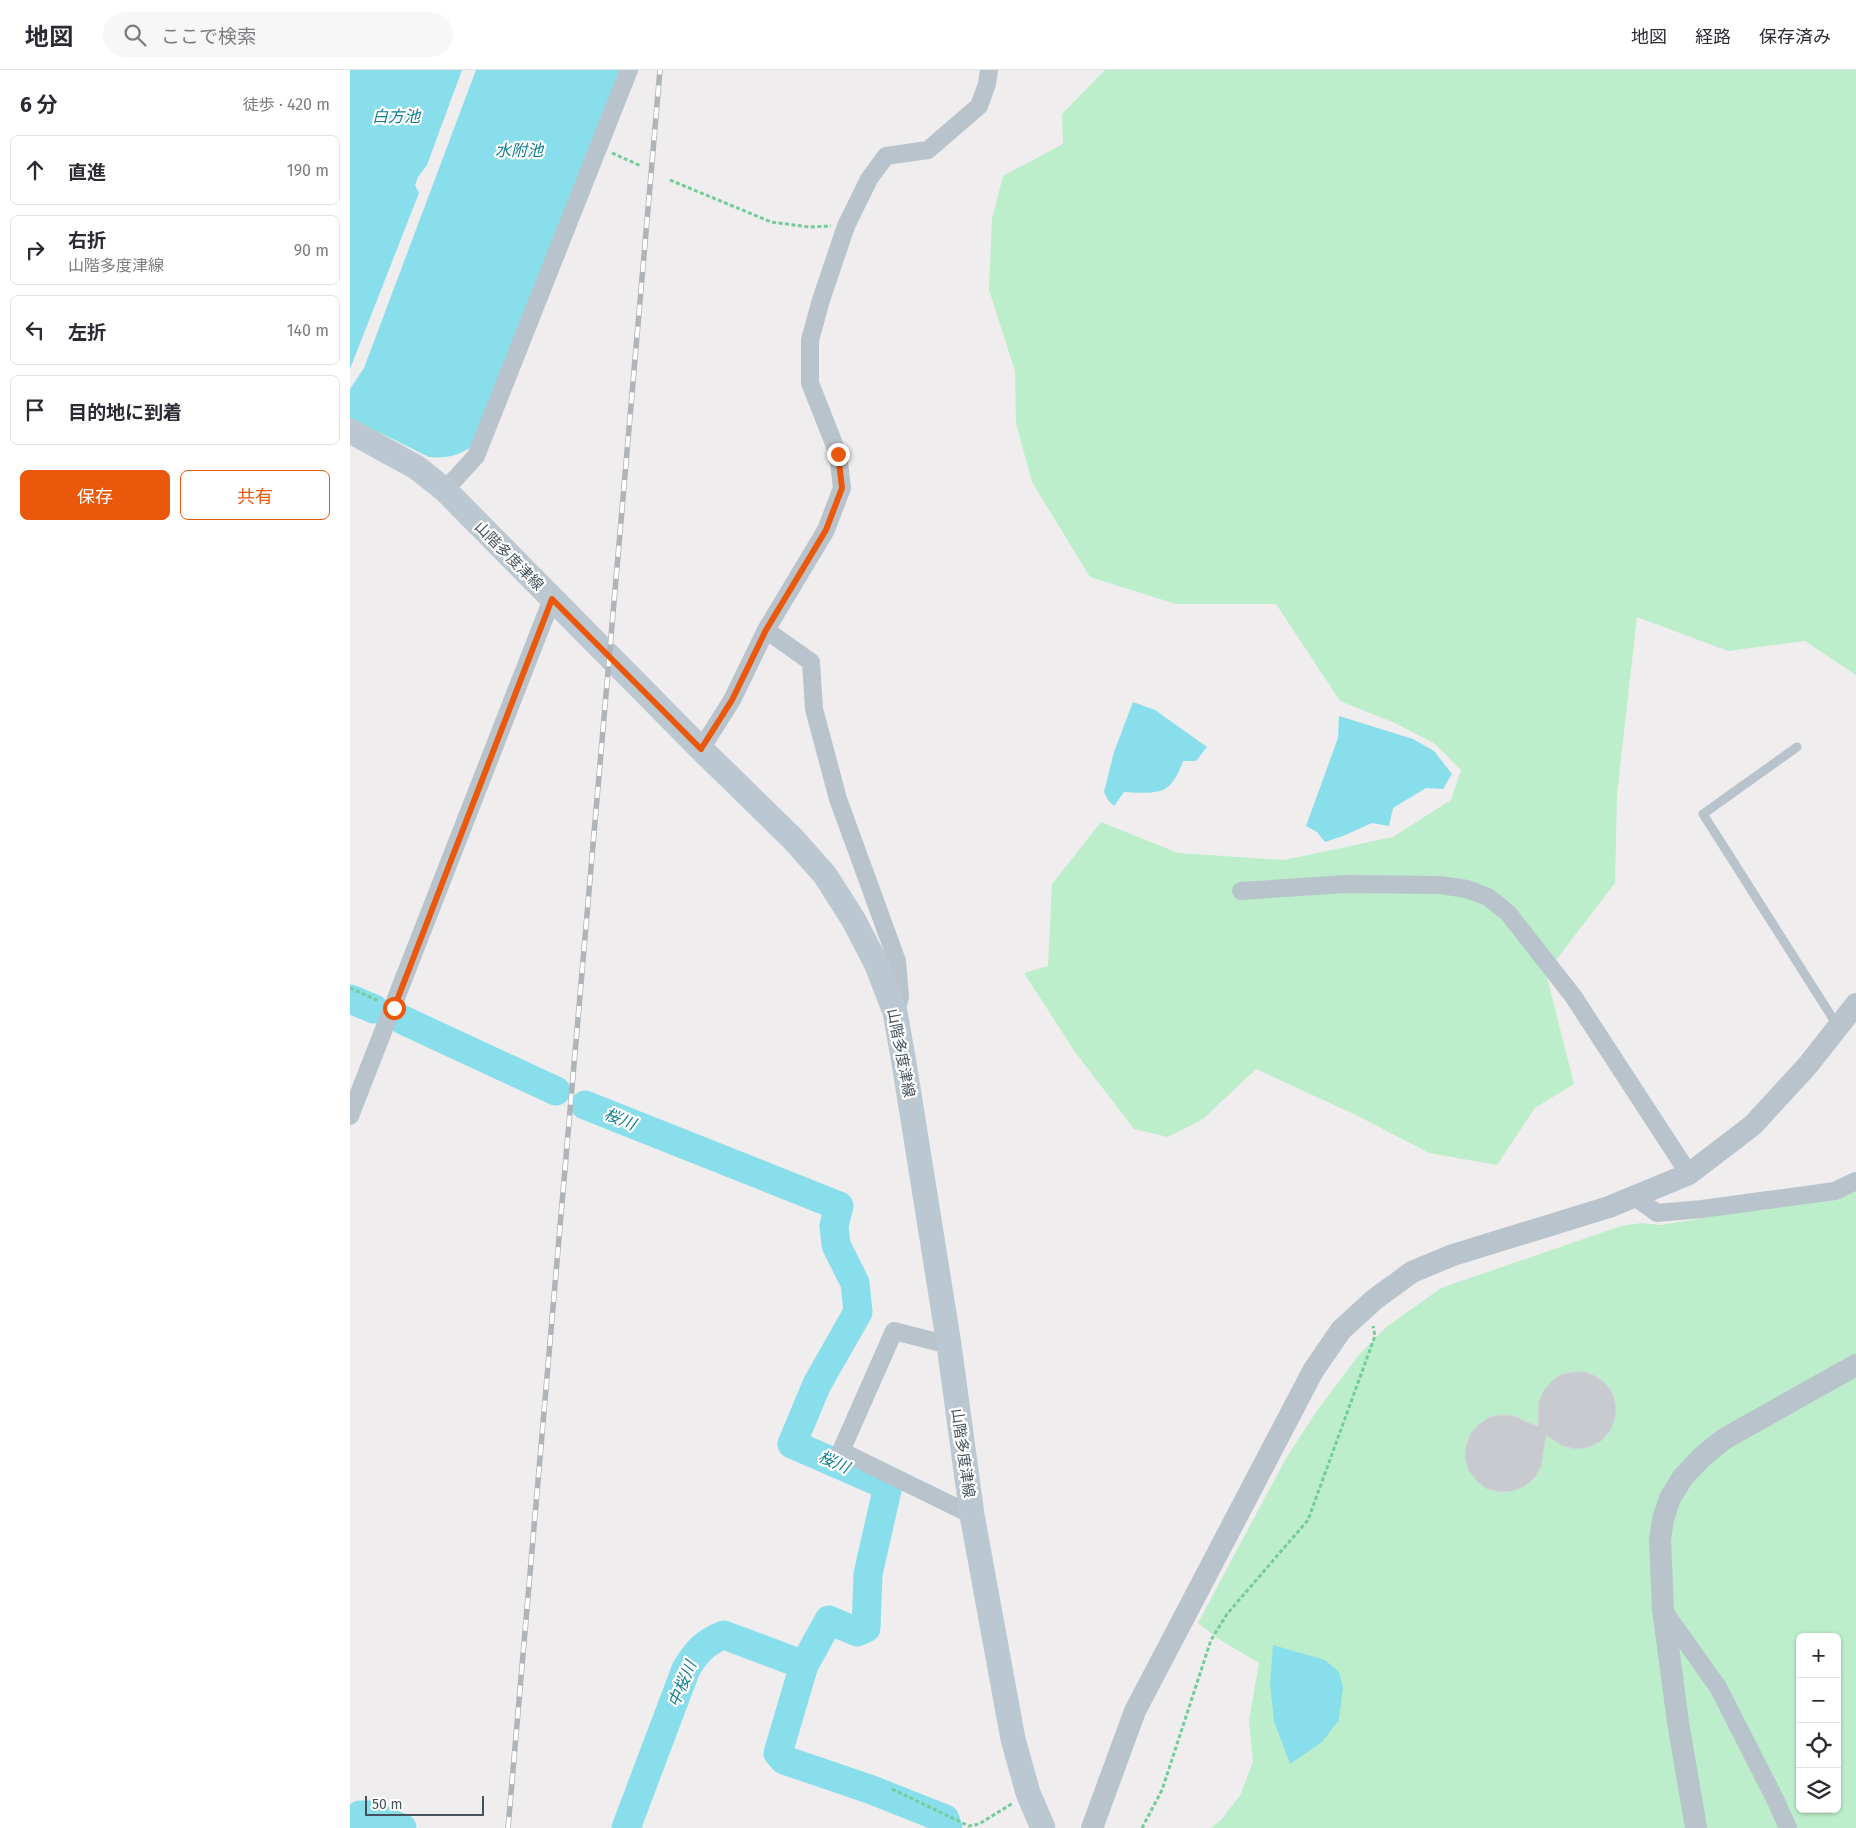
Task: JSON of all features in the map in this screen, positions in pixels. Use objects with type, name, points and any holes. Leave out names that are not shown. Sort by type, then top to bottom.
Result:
[{"type":"main road","name":"山階多度津線","points":[[350,431],[416,467],[445,490],[701,749],[793,839],[825,876],[853,919],[876,963],[896,1012],[949,1345],[972,1516],[1013,1739],[1028,1793],[1043,1828]]},
{"type":"street","points":[[445,490],[476,456],[629,70]]},
{"type":"street","points":[[701,749],[732,700],[766,630],[826,530],[842,488],[838,454],[810,383],[810,340],[821,300],[846,226],[868,179],[886,156],[928,150],[979,106],[987,84],[989,70]]},
{"type":"street","points":[[350,1116],[394,1008],[552,599]]},
{"type":"street","points":[[766,630],[810,662],[814,709],[838,800],[897,961],[900,997],[896,1012]]},
{"type":"street","points":[[1241,891],[1345,884],[1440,885],[1467,889],[1488,897],[1508,913],[1573,996],[1690,1174]]},
{"type":"street","points":[[1092,1828],[1135,1711],[1313,1371],[1341,1330],[1368,1306],[1412,1272],[1453,1255],[1609,1206],[1690,1174],[1752,1125],[1808,1065],[1856,1004]]},
{"type":"street","points":[[1634,1197],[1657,1213],[1702,1209],[1835,1191],[1856,1181]]},
{"type":"street","points":[[949,1345],[894,1330],[841,1451],[972,1516]]},
{"type":"street","points":[[1696,1828],[1678,1722],[1663,1610],[1660,1540],[1663,1519],[1670,1498],[1683,1476],[1724,1439],[1856,1365]]},
{"type":"street","points":[[1663,1610],[1718,1686],[1788,1828]]},
{"type":"lane","points":[[1797,747],[1703,814],[1838,1025]]},
{"type":"path","points":[[598,147],[641,166]]},
{"type":"path","points":[[670,180],[771,222],[809,227],[846,226]]},
{"type":"path","points":[[350,988],[394,1008]]},
{"type":"path","points":[[1142,1828],[1162,1790],[1211,1640],[1227,1614],[1308,1520],[1375,1336],[1368,1306]]},
{"type":"path","points":[[892,1789],[969,1826],[980,1824],[1028,1793]]},
{"type":"green space","points":[[1105,70],[1856,70],[1856,675],[1805,641],[1728,651],[1637,617],[1617,794],[1615,883],[1546,973],[1574,1084],[1535,1108],[1497,1165],[1429,1153],[1358,1116],[1256,1069],[1203,1119],[1168,1137],[1134,1129],[1075,1052],[1024,973],[1048,966],[1052,884],[1101,822],[1178,853],[1284,860],[1393,837],[1451,800],[1461,770],[1435,744],[1395,723],[1340,701],[1276,604],[1176,604],[1090,577],[1032,482],[1016,423],[1015,371],[989,290],[992,219],[1003,176],[1063,144],[1062,114]]},
{"type":"green space","points":[[1856,1188],[1856,1828],[1211,1828],[1221,1820],[1241,1794],[1253,1761],[1249,1721],[1259,1663],[1220,1640],[1198,1623],[1285,1460],[1316,1412],[1358,1356],[1385,1328],[1441,1288],[1621,1226],[1642,1223],[1661,1225],[1838,1196]]},
{"type":"water","name":"白方池","points":[[350,70],[462,70],[427,165],[418,177],[415,185],[419,193],[350,369]]},
{"type":"water","name":"水附池","points":[[476,70],[624,70],[479,441],[456,455],[429,457],[350,418],[350,389],[364,368]]},
{"type":"water","points":[[1133,702],[1155,710],[1207,747],[1196,761],[1183,761],[1174,780],[1165,789],[1139,793],[1124,792],[1114,806],[1104,792],[1114,752]]},
{"type":"water","points":[[1339,716],[1413,739],[1434,751],[1452,774],[1443,789],[1426,788],[1393,808],[1389,826],[1372,823],[1325,842],[1317,832],[1306,826],[1338,738]]},
{"type":"water","points":[[1273,1645],[1325,1660],[1339,1672],[1343,1687],[1339,1720],[1322,1742],[1290,1764],[1274,1721],[1270,1684]]},
{"type":"building","points":[[1586,1372],[1597,1377],[1606,1384],[1613,1394],[1616,1406],[1615,1418],[1610,1431],[1601,1441],[1589,1447],[1576,1449],[1563,1446],[1546,1435],[1541,1466],[1535,1477],[1525,1486],[1513,1491],[1500,1492],[1487,1489],[1477,1481],[1469,1471],[1465,1458],[1466,1445],[1471,1433],[1479,1424],[1490,1417],[1502,1415],[1514,1416],[1538,1427],[1539,1402],[1544,1390],[1562,1374]]},
{"type":"waterway","name":"桜川","points":[[350,999],[374,1009]]},
{"type":"waterway","name":"桜川","points":[[403,1020],[556,1091]]},
{"type":"waterway","name":"桜川","points":[[585,1105],[839,1206],[834,1226],[836,1245],[855,1283],[858,1312],[817,1384],[792,1444],[888,1486],[868,1574],[866,1628],[857,1632],[829,1620],[804,1665],[778,1753],[784,1760],[872,1790],[945,1819],[948,1828]]},
{"type":"waterway","name":"中桜川","points":[[626,1828],[686,1669],[702,1648],[724,1635],[804,1665]]},
{"type":"waterway","name":"中桜川","points":[[350,1827],[360,1815],[370,1815],[402,1828]]},
{"type":"railway","points":[[508,1828],[660,70]]},
{"type":"route","points":[[394,1008],[552,599],[701,749],[732,700],[766,630],[826,530],[842,488],[838,454]]}]
